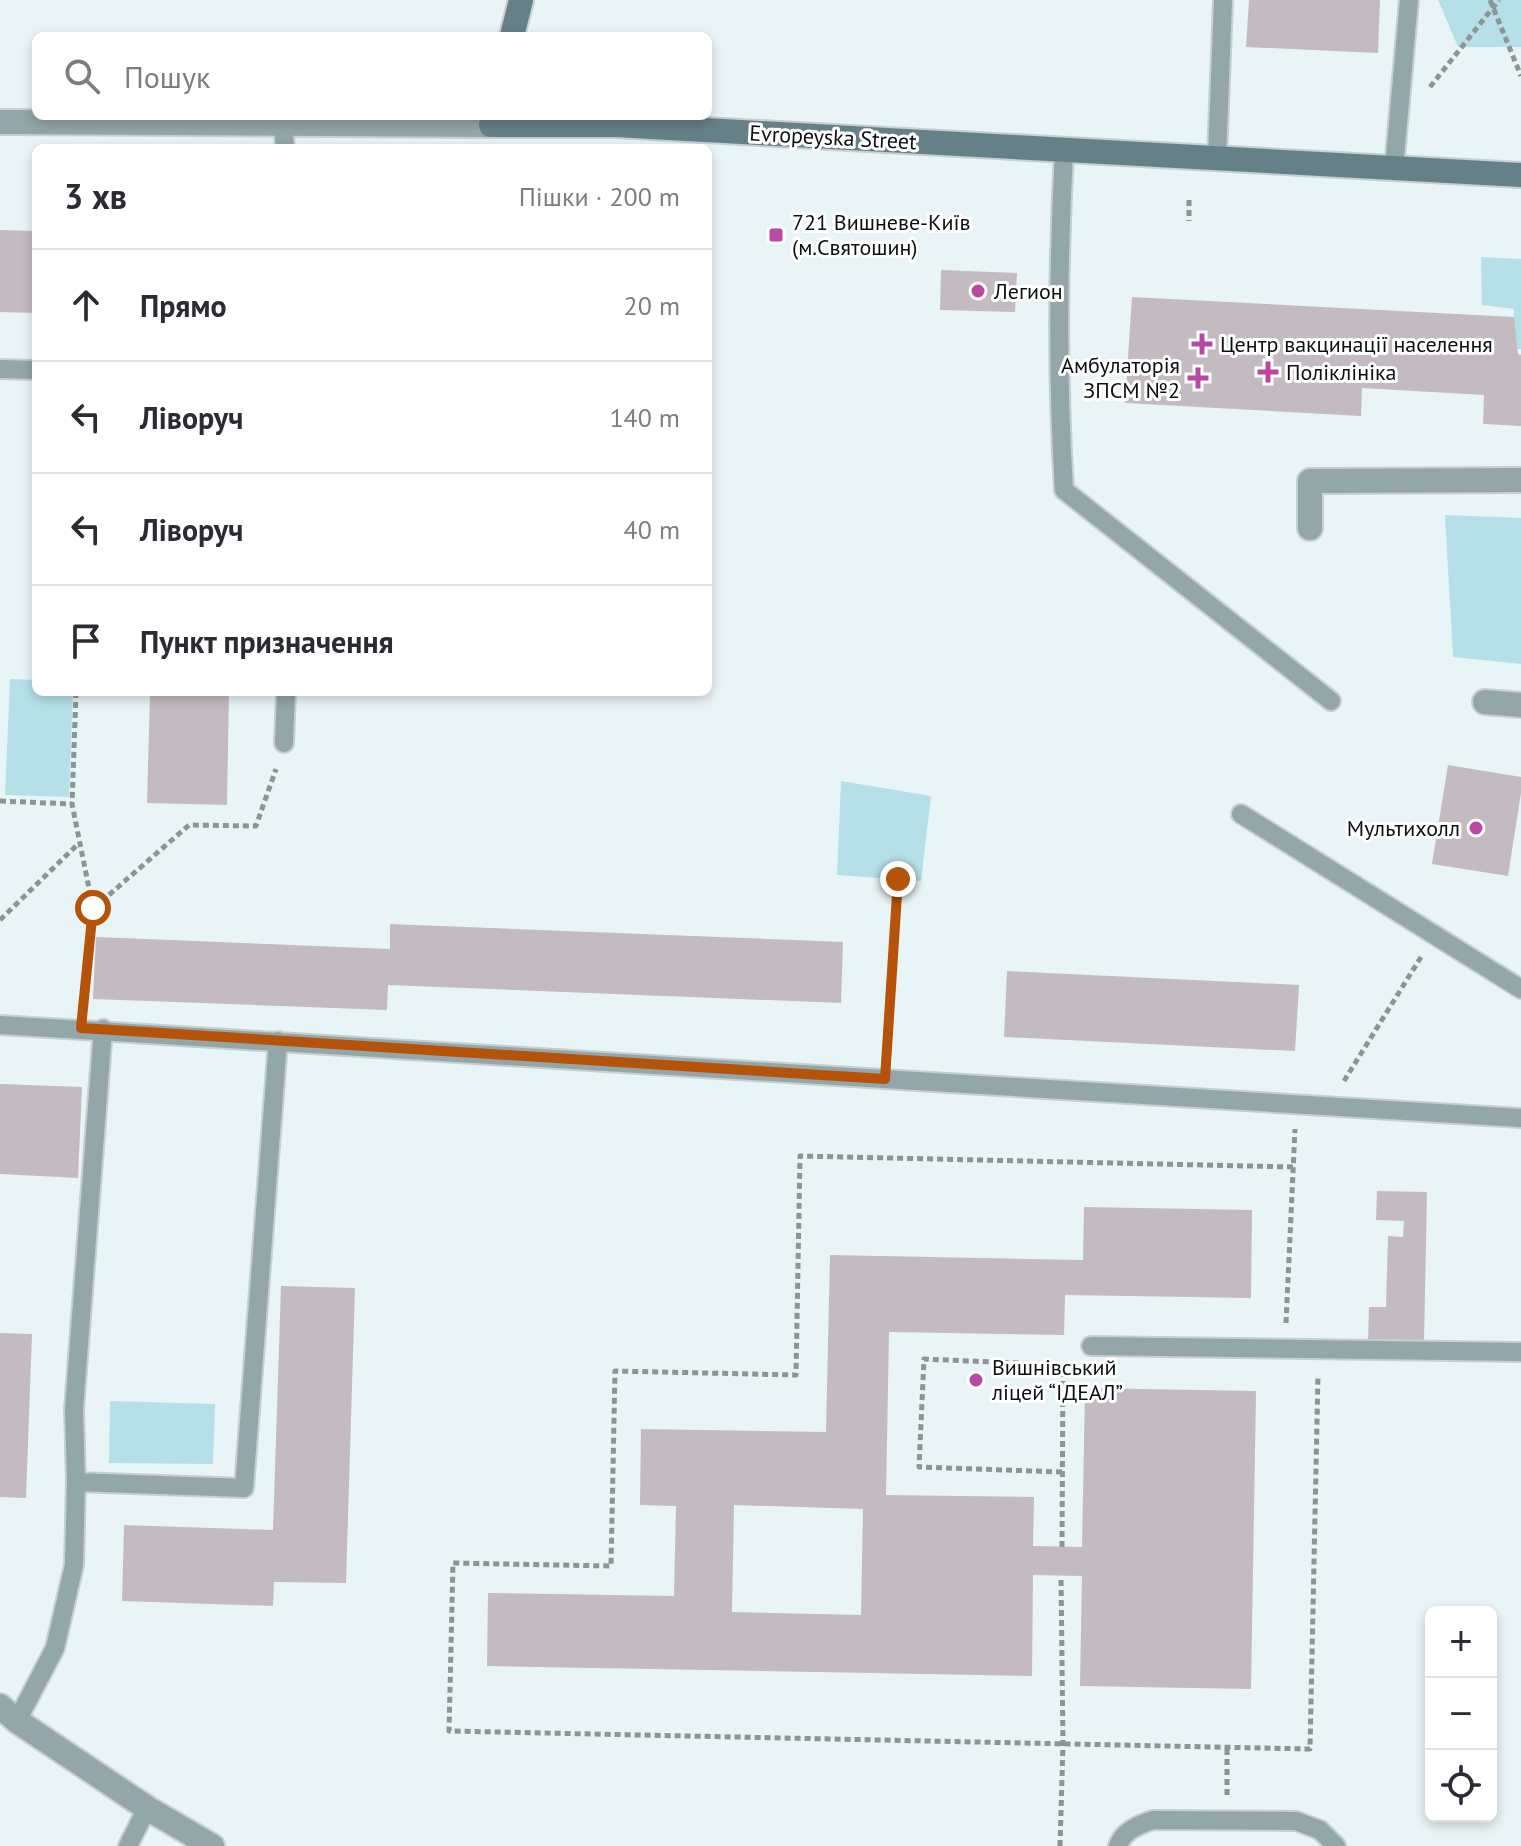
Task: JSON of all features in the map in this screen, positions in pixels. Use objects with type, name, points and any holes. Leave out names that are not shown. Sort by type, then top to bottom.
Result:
[{"type":"street","points":[[513,32],[521,0]]},
{"type":"street","name":"Evropeyska Street","points":[[0,122],[284,136],[492,120],[1521,175]]},
{"type":"street","points":[[1310,528],[1310,481],[1521,480]]},
{"type":"street","points":[[1485,702],[1521,705]]},
{"type":"street","points":[[8,1713],[147,1808],[212,1846]]},
{"type":"lane","points":[[1217,158],[1223,0]]},
{"type":"lane","points":[[1394,168],[1409,0]]},
{"type":"lane","points":[[1064,151],[1059,410],[1064,490],[1331,701]]},
{"type":"lane","points":[[0,369],[32,370]]},
{"type":"lane","points":[[284,743],[286,696]]},
{"type":"lane","points":[[1241,814],[1521,989]]},
{"type":"lane","points":[[0,1025],[1521,1118]]},
{"type":"lane","points":[[8,1713],[55,1648],[74,1565],[74,1409],[103,1029]]},
{"type":"lane","points":[[76,1482],[244,1488],[278,1041]]},
{"type":"lane","points":[[1091,1346],[1521,1352]]},
{"type":"lane","points":[[128,1846],[147,1808]]},
{"type":"lane","points":[[1118,1846],[1119,1841],[1134,1827],[1153,1820],[1296,1821],[1320,1830],[1336,1846]]},
{"type":"path","points":[[1490,0],[1521,76]]},
{"type":"path","points":[[1421,98],[1499,0]]},
{"type":"path","points":[[1189,200],[1189,221]]},
{"type":"path","points":[[76,696],[72,804],[93,908],[81,1028]]},
{"type":"path","points":[[93,908],[189,825],[256,826],[284,743]]},
{"type":"path","points":[[0,801],[72,804]]},
{"type":"path","points":[[0,920],[80,843]]},
{"type":"path","points":[[885,1079],[898,879]]},
{"type":"path","points":[[1328,1106],[1435,935]]},
{"type":"path","points":[[1284,1349],[1296,1104]]},
{"type":"path","points":[[1293,1167],[800,1156],[796,1375],[615,1371],[611,1566],[453,1563],[449,1731],[1310,1749],[1318,1350]]},
{"type":"path","points":[[1062,1472],[919,1467],[924,1359],[1062,1365],[1091,1346]]},
{"type":"path","points":[[1062,1365],[1062,1547]]},
{"type":"path","points":[[1060,1846],[1063,1744],[1061,1576]]},
{"type":"path","points":[[1227,1747],[1227,1820]]},
{"type":"shaded area","points":[[1438,0],[1521,0],[1521,47],[1458,47]]},
{"type":"shaded area","points":[[1481,257],[1521,259],[1521,349],[1512,349],[1514,309],[1482,305]]},
{"type":"shaded area","points":[[1445,515],[1521,518],[1521,664],[1453,657]]},
{"type":"shaded area","points":[[10,679],[32,680],[32,696],[73,696],[69,797],[5,795]]},
{"type":"shaded area","points":[[841,781],[931,796],[921,881],[837,875]]},
{"type":"shaded area","points":[[110,1401],[215,1404],[213,1464],[109,1463]]},
{"type":"building","points":[[1249,0],[1380,0],[1378,53],[1246,47]]},
{"type":"building","points":[[0,230],[32,231],[32,313],[0,312]]},
{"type":"building","name":"Легион","points":[[941,270],[1017,273],[1015,312],[940,310]]},
{"type":"building","points":[[1132,297],[1514,317],[1518,354],[1521,355],[1521,426],[1483,424],[1484,395],[1362,388],[1361,416],[1125,403]]},
{"type":"building","points":[[150,696],[229,696],[227,805],[147,803]]},
{"type":"building","name":"Мультихолл","points":[[1448,765],[1521,777],[1508,876],[1432,864]]},
{"type":"building","points":[[390,924],[843,942],[841,1003],[388,985],[387,1010],[93,999],[96,937],[390,949]]},
{"type":"building","points":[[1007,971],[1299,985],[1295,1051],[1004,1037]]},
{"type":"building","points":[[0,1084],[82,1087],[78,1178],[0,1174]]},
{"type":"building","points":[[1377,1191],[1427,1192],[1424,1343],[1368,1342],[1369,1307],[1386,1307],[1388,1236],[1403,1237],[1404,1221],[1376,1220]]},
{"type":"building","points":[[1084,1207],[1252,1210],[1251,1298],[1065,1295],[1064,1335],[889,1332],[886,1495],[1034,1497],[1033,1546],[1082,1547],[1085,1388],[1256,1391],[1251,1689],[1080,1686],[1082,1576],[1033,1575],[1032,1676],[487,1666],[488,1593],[674,1596],[676,1506],[640,1505],[641,1429],[826,1432],[830,1255],[1083,1260]],"holes":[[[734,1505],[863,1509],[861,1615],[732,1612]]]},
{"type":"building","points":[[281,1286],[355,1288],[346,1583],[274,1582],[273,1606],[122,1601],[124,1525],[273,1530]]},
{"type":"building","points":[[0,1333],[32,1334],[26,1498],[0,1497]]},
{"type":"place","name":"721 Вишневе-Київ (м.Святошин)","points":[[776,235]]},
{"type":"place","name":"Легион","points":[[978,291]]},
{"type":"place","name":"Центр вакцинації населення","points":[[1202,344]]},
{"type":"place","name":"Поліклініка","points":[[1268,372]]},
{"type":"place","name":"Амбулаторія ЗПСМ №2","points":[[1198,378]]},
{"type":"place","name":"Мультихолл","points":[[1476,828]]},
{"type":"place","name":"Вишнівський ліцей “ІДЕАЛ”","points":[[976,1380]]},
{"type":"route","points":[[93,908],[81,1028],[885,1079],[898,879]]}]
